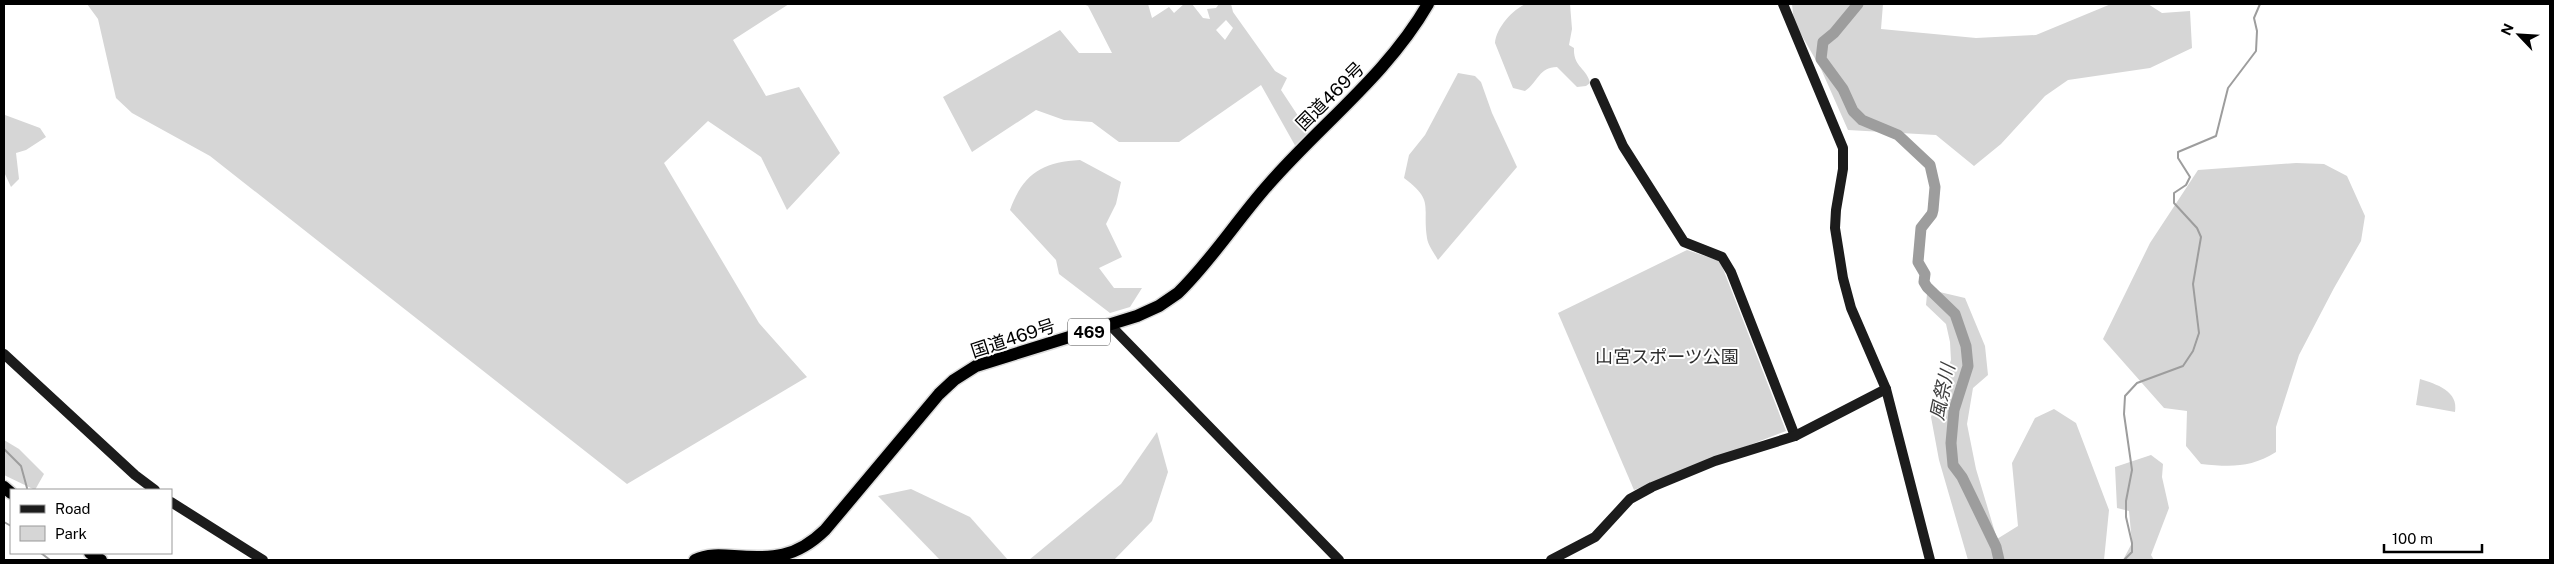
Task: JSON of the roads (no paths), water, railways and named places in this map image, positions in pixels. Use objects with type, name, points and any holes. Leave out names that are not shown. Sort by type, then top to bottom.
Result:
[{"type":"highway","name":"国道469号","points":[[695,560],[710,556],[775,557],[802,548],[825,530],[939,394],[954,380],[976,366],[1111,326],[1159,306],[1183,288],[1268,186],[1400,48],[1428,4]]},
{"type":"street","points":[[1783,4],[1843,148],[1843,169],[1835,228],[1843,278],[1850,308],[1886,389],[1930,560]]},
{"type":"street","points":[[1595,83],[1623,146],[1684,242],[1722,257],[1731,272],[1795,436]]},
{"type":"street","points":[[1111,326],[1339,560]]},
{"type":"street","points":[[4,354],[135,475],[154,489]]},
{"type":"street","points":[[1551,560],[1595,537],[1630,499],[1716,461],[1795,436],[1886,389]]},
{"type":"street","points":[[172,503],[262,560]]},
{"type":"waterway","name":"風祭川","points":[[1858,4],[1834,33],[1823,42],[1821,59],[1843,89],[1853,111],[1862,120],[1898,135],[1930,165],[1935,187],[1933,210],[1921,228],[1918,262],[1925,274],[1924,282],[1927,287],[1955,314],[1966,346],[1968,366],[1954,410],[1951,443],[1953,465],[1962,477],[1996,547],[1999,560]]},
{"type":"waterway","points":[[2124,560],[2132,552],[2132,543],[2126,517],[2126,501],[2132,470],[2124,414],[2125,396],[2137,383],[2183,366],[2193,351],[2199,333],[2193,284],[2201,237],[2197,228],[2174,203],[2174,193],[2186,185],[2190,177],[2178,158],[2178,152],[2216,136],[2228,88],[2256,51],[2257,31],[2254,18],[2260,4]]},
{"type":"waterway","points":[[4,449],[21,466],[27,488]]},
{"type":"waterway","points":[[4,522],[10,525]]},
{"type":"waterway","points":[[42,554],[50,560]]},
{"type":"park label","name":"山宮スポーツ公園","points":[[1667,356]]}]
